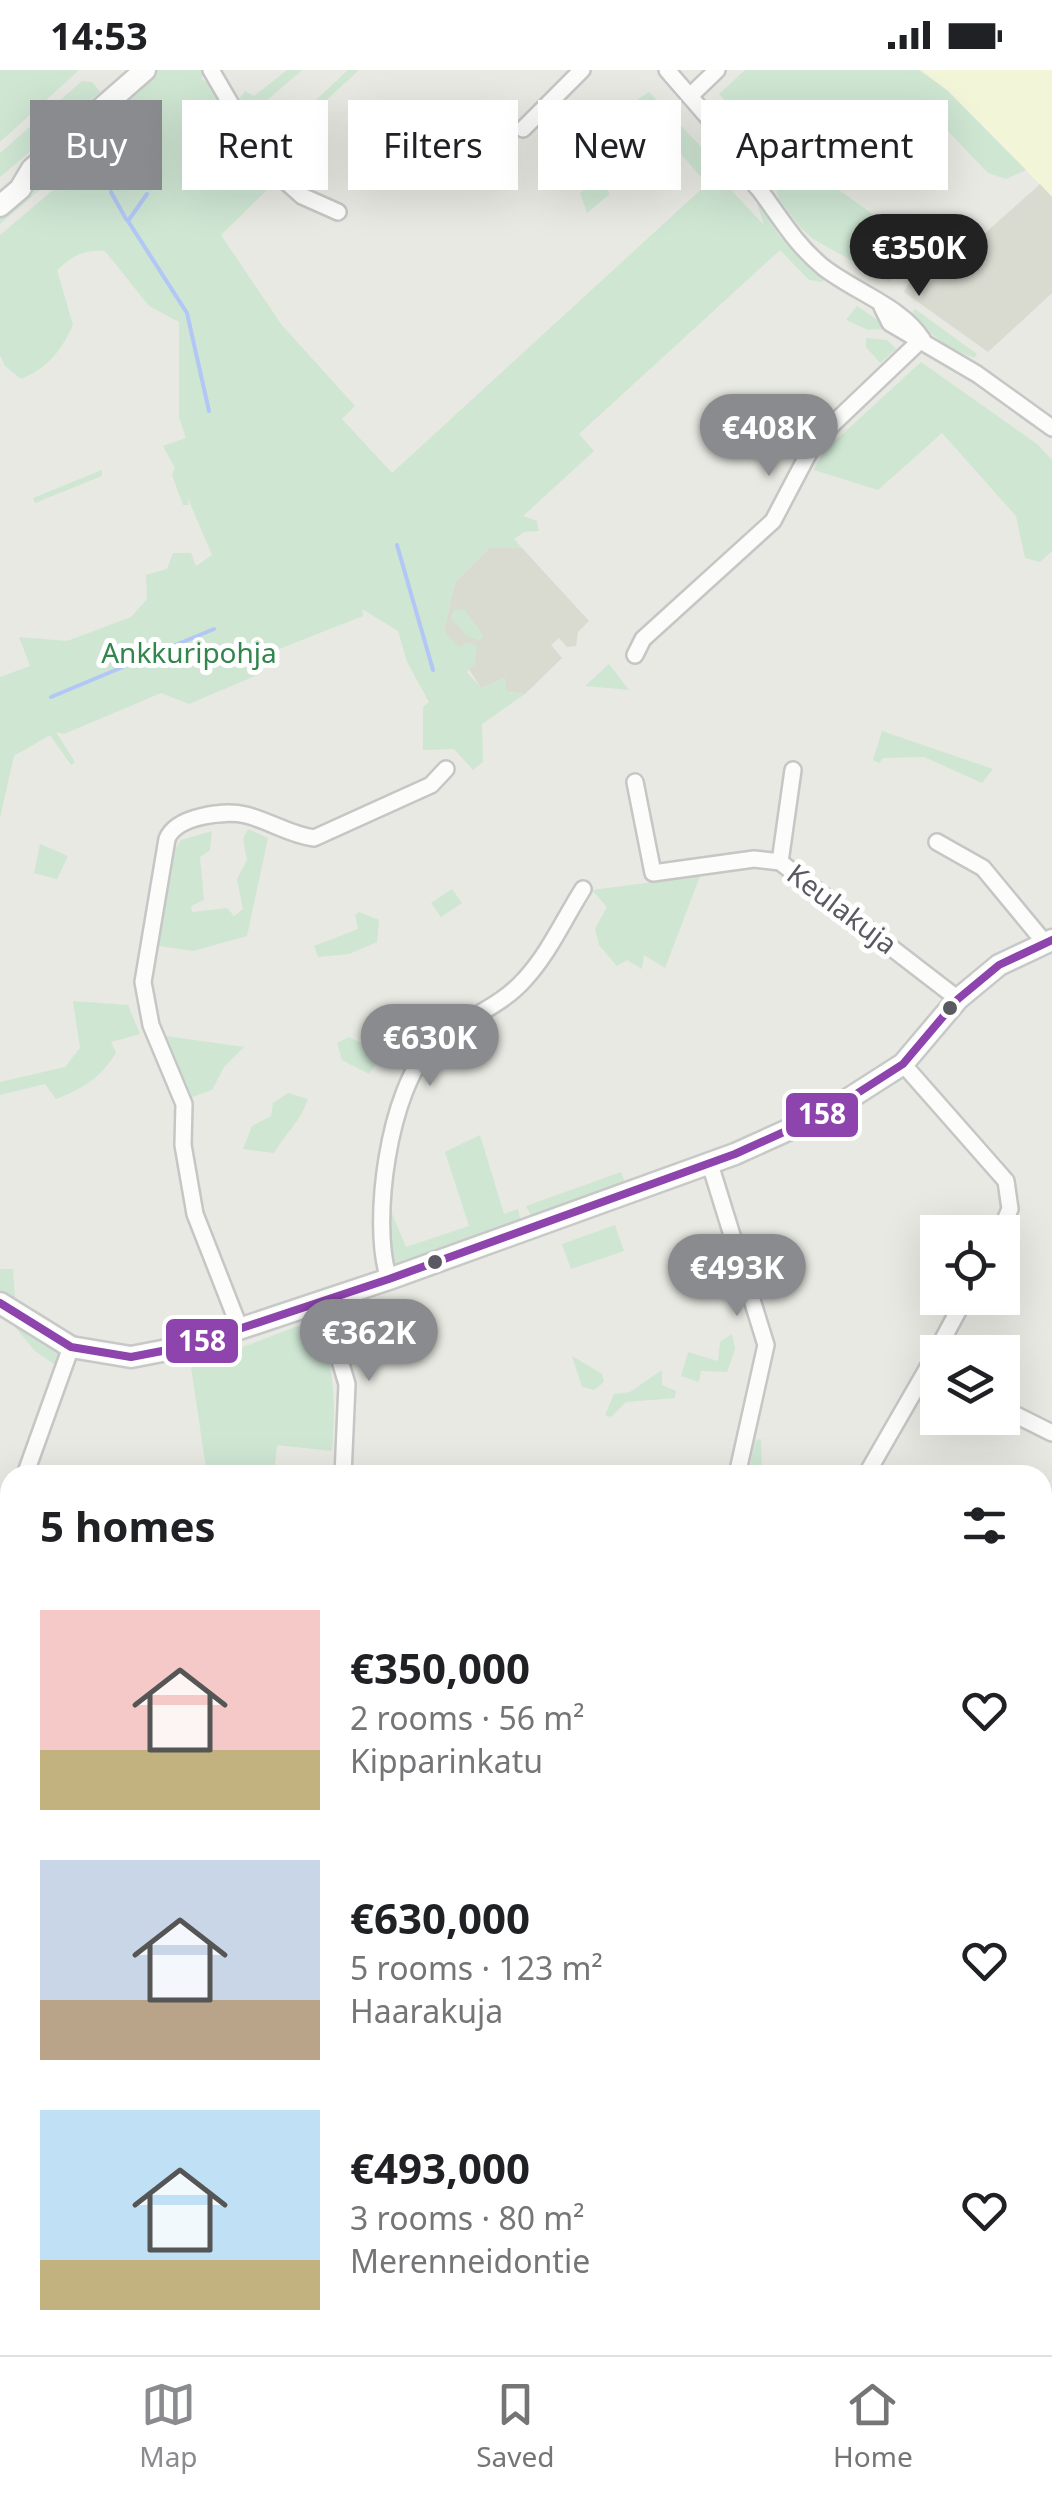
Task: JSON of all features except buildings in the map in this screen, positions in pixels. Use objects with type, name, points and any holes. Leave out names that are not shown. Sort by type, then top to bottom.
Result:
[{"type":"street","points":[[111,100],[145,70]]},
{"type":"street","points":[[211,70],[265,163],[302,196],[338,212]]},
{"type":"street","points":[[523,129],[582,70]]},
{"type":"street","points":[[667,70],[731,144],[743,174],[758,187],[799,244],[882,307],[904,316],[922,339],[1052,428]]},
{"type":"street","points":[[690,96],[717,70]]},
{"type":"street","points":[[0,187],[30,171]]},
{"type":"street","points":[[0,206],[30,172]]},
{"type":"street","points":[[635,655],[643,639],[772,521],[816,441],[922,339]]},
{"type":"street","points":[[240,1330],[194,1214],[183,1145],[184,1104],[144,1003],[143,982],[167,839],[170,831],[189,820],[239,814],[314,838],[432,786],[446,770]]},
{"type":"street","points":[[780,862],[793,770]]},
{"type":"street","name":"Keulakuja","points":[[636,782],[653,873],[754,859],[780,862],[958,999]]},
{"type":"street","points":[[0,1303],[38,1331],[71,1347],[106,1356],[151,1355],[240,1330],[710,1164],[828,1112],[903,1064],[958,999],[999,965],[1048,941],[983,868],[937,842]]},
{"type":"street","points":[[389,1278],[380,1239],[404,1089],[430,1048],[503,1000],[524,980],[582,889]]},
{"type":"street","points":[[903,1064],[1006,1182],[1008,1215]]},
{"type":"street","points":[[710,1164],[766,1345],[739,1465]]},
{"type":"street","points":[[322,1301],[347,1384],[344,1465]]},
{"type":"street","points":[[29,1465],[71,1347]]},
{"type":"street","points":[[872,1465],[920,1390]]},
{"type":"street","points":[[1020,1417],[1052,1432]]},
{"type":"shaded area","points":[[921,70],[1052,70],[1052,197],[948,91]]},
{"type":"shaded area","points":[[1040,184],[1052,197],[1052,293],[988,352],[904,292],[911,279],[928,283]]},
{"type":"shaded area","points":[[489,548],[522,548],[589,621],[578,632],[576,646],[567,647],[559,638],[551,645],[562,658],[525,694],[481,688],[444,631],[455,582]]},
{"type":"green space","points":[[0,70],[79,70],[46,100],[30,100],[30,115],[0,142]]},
{"type":"green space","name":"Ankkuripohja","points":[[158,70],[202,70],[202,79],[217,100],[182,100],[182,190],[267,190],[221,235],[281,324],[355,406],[342,419],[392,473],[701,190],[731,190],[764,225],[756,200],[779,235],[823,276],[823,282],[809,280],[780,250],[579,434],[594,451],[523,516],[537,521],[539,531],[524,532],[514,539],[522,548],[489,548],[455,582],[444,631],[459,647],[469,642],[477,646],[475,664],[467,672],[481,688],[505,677],[507,692],[525,694],[482,724],[483,762],[473,770],[454,749],[423,750],[423,707],[429,702],[407,662],[398,631],[362,609],[363,616],[256,658],[262,673],[189,704],[161,693],[64,734],[56,732],[75,762],[71,765],[50,735],[14,756],[0,818],[0,677],[30,666],[19,637],[67,641],[131,617],[147,599],[146,575],[167,569],[173,553],[191,553],[196,566],[212,555],[187,496],[189,505],[183,505],[172,475],[175,468],[163,446],[186,438],[179,417],[179,322],[149,306],[105,251],[79,254],[57,270],[73,325],[53,358],[21,379],[5,366],[0,355],[0,235],[53,190],[162,190],[162,100],[123,100]]},
{"type":"green space","points":[[287,70],[302,70],[268,100],[239,99],[245,91],[254,96]]},
{"type":"green space","points":[[348,70],[359,70],[327,100],[316,100]]},
{"type":"green space","points":[[745,70],[919,70],[948,91],[1026,170],[1006,179],[988,173],[948,131],[948,100],[724,100],[719,94]]},
{"type":"green space","points":[[82,81],[92,82],[100,92],[91,100],[60,100]]},
{"type":"green space","points":[[649,92],[657,100],[637,100]]},
{"type":"green space","points":[[681,126],[701,147],[701,177],[681,154]]},
{"type":"green space","points":[[30,127],[30,152],[0,177],[0,153]]},
{"type":"green space","points":[[30,184],[30,190],[40,190],[0,224],[0,211]]},
{"type":"green space","points":[[607,190],[610,194],[587,213],[580,193]]},
{"type":"green space","points":[[777,190],[839,190],[895,230],[897,264],[890,282],[813,239],[779,199]]},
{"type":"green space","points":[[857,306],[885,325],[883,329],[868,330],[846,320]]},
{"type":"green space","points":[[915,309],[977,354],[974,358],[948,347],[910,316]]},
{"type":"green space","points":[[866,338],[887,340],[896,349],[880,363],[866,347]]},
{"type":"green space","points":[[921,362],[1037,444],[1052,460],[1052,551],[1040,562],[1025,558],[1016,516],[942,433],[878,490],[814,470],[824,451]]},
{"type":"green space","points":[[102,470],[102,476],[35,503],[33,498]]},
{"type":"green space","points":[[464,609],[483,635],[480,641],[467,636],[451,618],[454,610]]},
{"type":"green space","points":[[609,664],[629,690],[585,686]]},
{"type":"green space","points":[[882,731],[993,769],[982,783],[924,757],[883,758],[879,763],[873,760]]},
{"type":"green space","points":[[248,829],[268,838],[247,936],[193,951],[159,946],[175,849],[181,840],[212,831],[210,850],[200,857],[204,900],[191,906],[192,912],[227,908],[234,916],[243,909],[237,879],[247,860],[243,839]]},
{"type":"green space","points":[[40,844],[68,856],[57,879],[34,873]]},
{"type":"green space","points":[[700,876],[665,968],[644,955],[642,969],[627,960],[617,966],[599,945],[595,929],[607,907],[592,890]]},
{"type":"green space","points":[[452,889],[462,903],[441,917],[431,903]]},
{"type":"green space","points":[[359,912],[379,920],[377,942],[349,954],[318,957],[314,946],[358,929],[355,915]]},
{"type":"green space","points":[[73,1001],[128,1005],[140,1034],[111,1042],[116,1053],[104,1069],[66,1095],[56,1099],[45,1084],[0,1095],[0,1082],[65,1067],[80,1048]]},
{"type":"green space","points":[[166,1036],[244,1047],[224,1067],[212,1090],[192,1097]]},
{"type":"green space","points":[[349,1037],[393,1058],[390,1065],[377,1061],[369,1074],[342,1060],[337,1043]]},
{"type":"green space","points":[[288,1093],[308,1099],[274,1153],[243,1149],[252,1126],[271,1116],[273,1103]]},
{"type":"green space","points":[[480,1135],[504,1214],[518,1209],[521,1223],[397,1266],[389,1264],[390,1209],[406,1247],[469,1226],[445,1152]]},
{"type":"green space","points":[[621,1172],[626,1186],[533,1219],[526,1206]]},
{"type":"green space","points":[[615,1225],[624,1251],[571,1269],[562,1244]]},
{"type":"green space","points":[[0,1269],[13,1269],[15,1297],[23,1309],[0,1293]]},
{"type":"green space","points":[[10,1321],[53,1348],[58,1354],[58,1367],[35,1351]]},
{"type":"green space","points":[[298,1326],[322,1330],[333,1390],[332,1451],[277,1445],[275,1465],[206,1465],[191,1367]]},
{"type":"green space","points":[[732,1334],[735,1349],[727,1372],[701,1371],[699,1382],[681,1376],[688,1352],[718,1361],[720,1342]]},
{"type":"green space","points":[[572,1356],[602,1374],[604,1382],[594,1390],[582,1387]]},
{"type":"green space","points":[[662,1370],[662,1385],[676,1391],[675,1398],[626,1402],[611,1417],[605,1415],[614,1394],[630,1392]]},
{"type":"green space","points":[[761,1439],[762,1465],[750,1465],[755,1441]]},
{"type":"waterway","points":[[111,192],[126,219]]},
{"type":"waterway","points":[[147,194],[128,221],[187,313],[209,411]]},
{"type":"waterway","points":[[397,545],[433,670]]},
{"type":"waterway","points":[[51,697],[214,629]]},
{"type":"transit line","name":"158","points":[[0,1303],[71,1347],[131,1357],[188,1346],[389,1279],[735,1154],[828,1112],[903,1064],[958,999],[999,965],[1052,940]]}]
